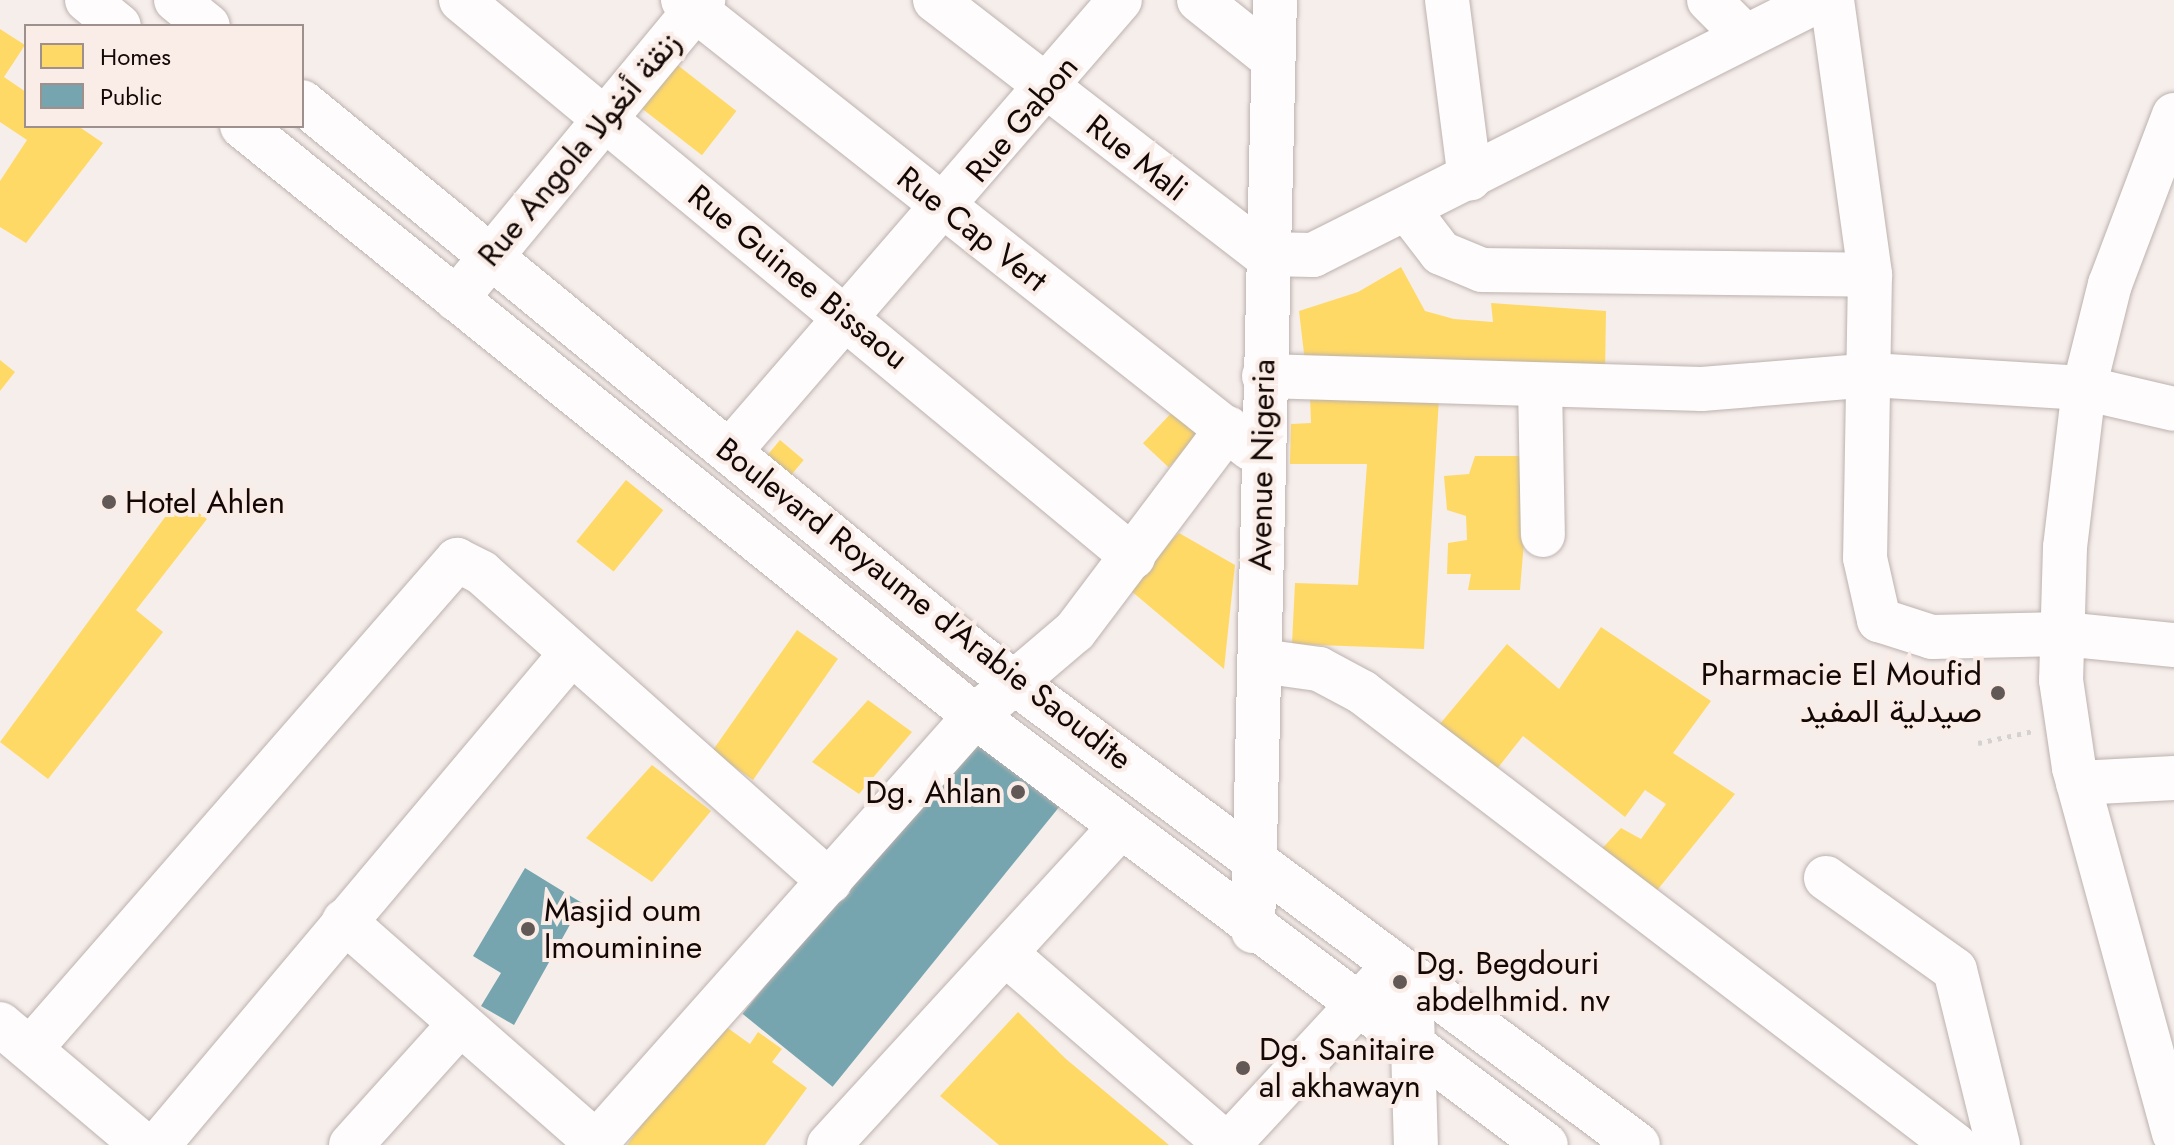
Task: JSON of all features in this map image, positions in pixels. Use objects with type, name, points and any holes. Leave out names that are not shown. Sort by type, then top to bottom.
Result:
[{"type":"street","points":[[87,0],[117,24]]},
{"type":"street","points":[[176,0],[206,24]]},
{"type":"street","name":"Rue Guinee Bissaou","points":[[461,0],[1133,557]]},
{"type":"street","name":"Rue Mali","points":[[935,0],[1264,254]]},
{"type":"street","name":"Rue Gabon","points":[[730,451],[846,316],[1050,89],[1120,0]]},
{"type":"street","points":[[1199,0],[1273,59]]},
{"type":"street","name":"Avenue Nigeria","points":[[1253,931],[1261,661],[1260,457],[1264,376],[1264,254],[1275,0]]},
{"type":"street","points":[[1447,0],[1470,179]]},
{"type":"street","points":[[1709,0],[1745,36]]},
{"type":"street","points":[[1264,254],[1313,255],[1470,179],[1819,0]]},
{"type":"street","points":[[1832,0],[1870,275],[1871,375],[1865,558],[1879,620],[1932,637],[2063,634],[2174,645]]},
{"type":"street","name":"Rue Angola زنقة أنغولا","points":[[456,299],[693,3]]},
{"type":"street","name":"Rue Cap Vert","points":[[693,3],[944,210],[1228,428],[1260,457]]},
{"type":"street","name":"Boulevard Royaume d'Arabie Saoudite","points":[[304,104],[1017,686],[1638,1145]]},
{"type":"street","points":[[2174,115],[2157,211],[2084,388],[2063,634],[2065,725],[2078,783],[2159,1011],[2174,1134]]},
{"type":"street","name":"Boulevard Royaume d'Arabie Saoudite","points":[[244,128],[975,716],[1253,931],[1546,1145]]},
{"type":"street","points":[[1408,210],[1441,253],[1482,270],[1870,275]]},
{"type":"street","points":[[1264,376],[1702,389],[1871,375],[2084,388],[2174,409]]},
{"type":"street","points":[[1540,385],[1543,535]]},
{"type":"street","points":[[344,921],[595,1144],[975,716],[1017,686],[1075,631],[1228,428]]},
{"type":"street","points":[[143,1145],[16,1036],[445,566],[463,561],[482,573],[570,655],[830,882]]},
{"type":"street","points":[[158,1145],[570,655]]},
{"type":"street","points":[[1261,661],[1319,669],[1362,692],[1955,1145]]},
{"type":"street","points":[[2078,783],[2174,778]]},
{"type":"street","points":[[829,1145],[1119,828]]},
{"type":"street","points":[[1826,878],[1955,970],[1998,1145]]},
{"type":"street","points":[[1006,954],[1227,1145],[1359,1007],[1402,973]]},
{"type":"street","points":[[1402,973],[1416,1145]]},
{"type":"street","points":[[351,1145],[459,1025]]},
{"type":"path","points":[[1978,743],[2065,725]]},
{"type":"building: Homes","points":[[0,29],[24,44],[4,77],[24,91],[24,128],[81,128],[103,143],[26,243],[0,227],[0,181],[27,140],[0,122]]},
{"type":"building: Homes","points":[[671,60],[736,111],[702,155],[637,104]]},
{"type":"building: Homes","points":[[1401,267],[1425,311],[1454,319],[1493,322],[1491,303],[1606,311],[1605,375],[1305,362],[1299,311],[1358,292]]},
{"type":"building: Homes","points":[[0,360],[15,372],[0,391]]},
{"type":"building: Homes","points":[[1310,396],[1439,398],[1424,649],[1292,644],[1295,583],[1358,585],[1367,464],[1290,464],[1291,424],[1311,423]]},
{"type":"building: Homes","points":[[1175,409],[1201,433],[1169,467],[1143,443]]},
{"type":"building: Homes","points":[[780,440],[804,460],[785,482],[761,462]]},
{"type":"building: Homes","points":[[1475,456],[1531,456],[1520,590],[1468,590],[1471,574],[1447,574],[1448,543],[1467,540],[1466,516],[1447,510],[1444,476],[1469,474]]},
{"type":"building: Homes","points":[[626,480],[663,510],[614,572],[576,541]]},
{"type":"building: Homes","points":[[179,498],[207,519],[136,610],[163,632],[48,779],[0,742]]},
{"type":"building: Homes","points":[[1179,533],[1235,565],[1224,669],[1124,585]]},
{"type":"building: Homes","points":[[1601,627],[1711,701],[1673,753],[1735,794],[1650,899],[1597,854],[1621,828],[1641,839],[1666,804],[1645,790],[1625,817],[1523,736],[1489,779],[1434,731],[1507,644],[1559,689]]},
{"type":"building: Homes","points":[[797,630],[838,659],[753,780],[712,751]]},
{"type":"building: Homes","points":[[868,700],[912,732],[859,794],[812,762]]},
{"type":"building: Homes","points":[[652,765],[711,811],[652,882],[586,838]]},
{"type":"building: Homes","points":[[1018,1012],[1066,1059],[1169,1145],[999,1145],[940,1096]]},
{"type":"building: Homes","points":[[718,1021],[750,1044],[758,1032],[782,1049],[772,1062],[807,1088],[765,1145],[627,1145]]},
{"type":"building: Public","points":[[969,734],[1059,807],[833,1087],[742,1014]]},
{"type":"building: Public","name":"Masjid oum lmouminine","points":[[525,868],[582,903],[514,1025],[481,1006],[501,973],[473,956]]},
{"type":"place","name":"Hotel Ahlen","points":[[109,502]]},
{"type":"place","name":"Pharmacie El Moufid صيدلية المفيد","points":[[1998,693]]},
{"type":"place","name":"Dg. Ahlan","points":[[1018,792]]},
{"type":"place","name":"Masjid oum lmouminine","points":[[528,929]]},
{"type":"place","name":"Dg. Begdouri abdelhmid. nv","points":[[1400,982]]},
{"type":"place","name":"Dg. Sanitaire al akhawayn","points":[[1243,1068]]}]
